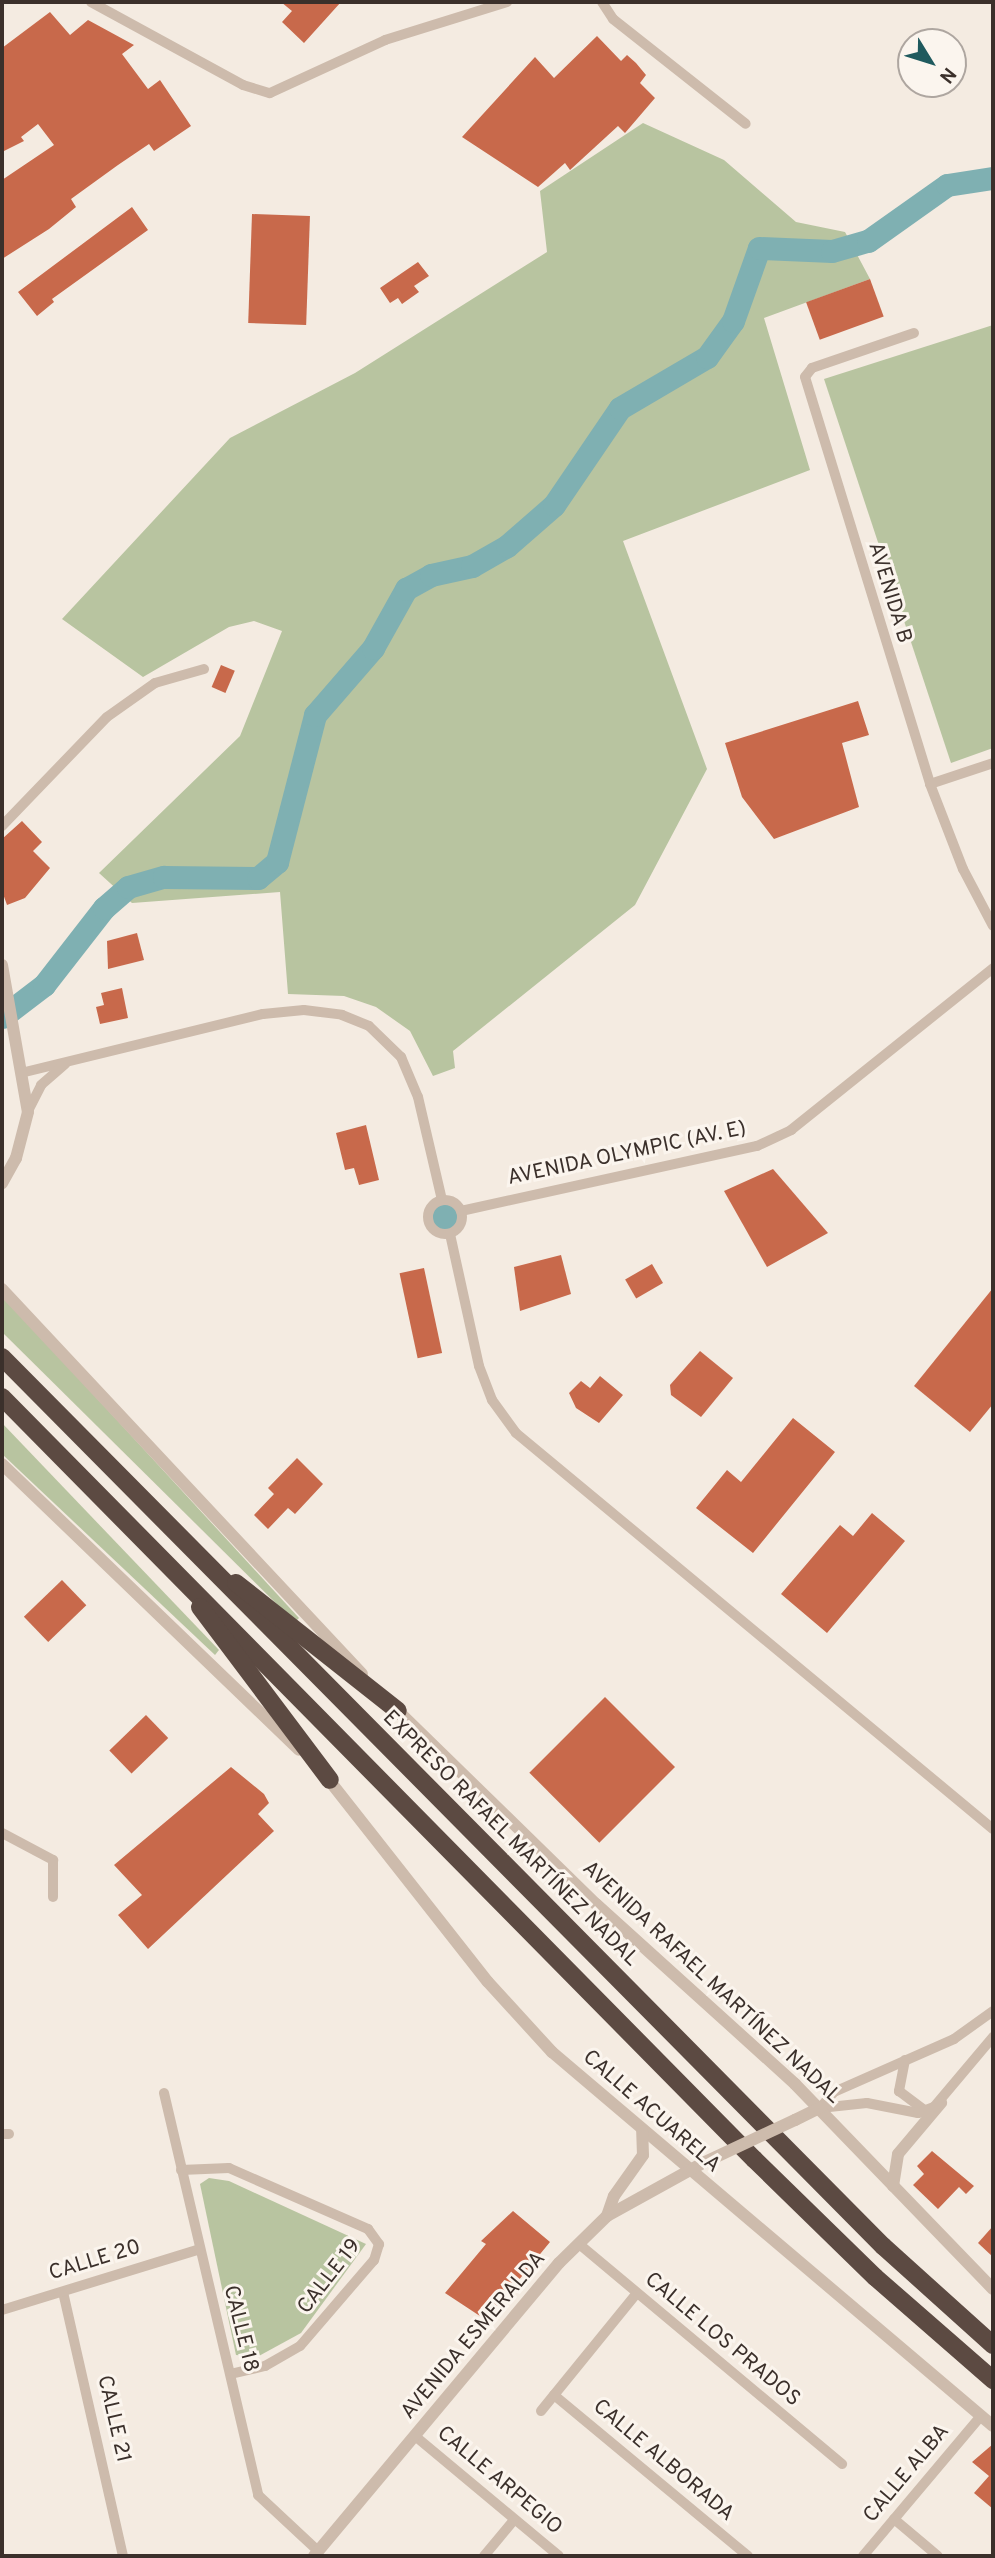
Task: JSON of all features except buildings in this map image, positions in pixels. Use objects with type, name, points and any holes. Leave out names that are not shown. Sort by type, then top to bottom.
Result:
[{"type":"highway","name":"EXPRESO RAFAEL MARTÍNEZ NADAL","points":[[2,1357],[883,2246],[993,2345]]},
{"type":"highway","points":[[2,1397],[754,2159],[876,2277],[993,2380]]},
{"type":"highway","points":[[206,1564],[260,1600],[398,1711]]},
{"type":"highway","points":[[185,1583],[216,1635],[330,1780]]},
{"type":"street","points":[[91,2],[268,93],[280,93],[385,40],[507,2]]},
{"type":"street","points":[[601,2],[613,19],[746,124]]},
{"type":"street","name":"AVENIDA B","points":[[914,333],[812,368],[805,377],[930,784],[963,869],[993,926]]},
{"type":"street","points":[[2,826],[107,717],[155,682],[204,669]]},
{"type":"street","points":[[930,784],[993,763]]},
{"type":"street","points":[[2,965],[25,1072],[28,1112]]},
{"type":"street","name":"AVENIDA OLYMPIC (AV. E)","points":[[461,1212],[757,1146],[791,1130],[993,968]]},
{"type":"street","points":[[25,1072],[263,1014],[304,1010],[342,1015],[369,1026],[401,1057],[418,1097],[442,1200],[461,1212],[460,1225],[450,1234],[437,1233],[427,1220],[433,1205],[442,1200]]},
{"type":"street","points":[[2,1183],[16,1158],[28,1112],[41,1085],[68,1061]]},
{"type":"street","points":[[450,1234],[479,1366],[492,1400],[516,1433],[993,1829]]},
{"type":"street","name":"AVENIDA RAFAEL MARTÍNEZ NADAL","points":[[2,1289],[398,1711],[596,1904],[820,2108],[993,2289]]},
{"type":"street","name":"CALLE ACUARELA","points":[[2,1464],[330,1780],[488,1982],[552,2052],[993,2426]]},
{"type":"street","points":[[2,1833],[53,1860],[53,1897]]},
{"type":"street","points":[[820,2108],[834,2092],[954,2039],[993,2011]]},
{"type":"street","points":[[894,2186],[898,2154],[993,2038]]},
{"type":"street","points":[[905,2060],[899,2091],[911,2104],[927,2110]]},
{"type":"street","name":"CALLE 18","points":[[164,2093],[258,2495],[316,2554]]},
{"type":"street","points":[[820,2108],[867,2103],[912,2112],[927,2110],[941,2103]]},
{"type":"street","name":"AVENIDA ESMERALDA","points":[[316,2554],[579,2244],[607,2216],[689,2170],[820,2108]]},
{"type":"street","points":[[607,2216],[614,2196],[643,2155],[642,2131]]},
{"type":"street","name":"CALLE 19","points":[[181,2170],[229,2168],[368,2229],[379,2244],[374,2260],[300,2346],[265,2366],[231,2374]]},
{"type":"street","name":"CALLE LOS PRADOS","points":[[579,2244],[842,2464]]},
{"type":"street","name":"CALLE 20","points":[[2,2310],[200,2249]]},
{"type":"street","name":"CALLE 21","points":[[63,2292],[123,2556]]},
{"type":"street","points":[[541,2411],[636,2294]]},
{"type":"street","name":"CALLE ALBORADA","points":[[554,2395],[748,2556]]},
{"type":"street","name":"CALLE ALBA","points":[[863,2556],[981,2416]]},
{"type":"street","name":"CALLE ARPEGIO","points":[[415,2436],[559,2556]]},
{"type":"street","points":[[894,2519],[938,2556]]},
{"type":"street","points":[[484,2556],[514,2520]]},
{"type":"green space","points":[[643,123],[724,160],[796,222],[845,232],[870,279],[764,318],[810,470],[623,541],[707,769],[635,905],[453,1051],[455,1068],[433,1076],[410,1031],[376,1007],[344,996],[288,994],[280,892],[132,903],[99,873],[240,736],[282,631],[254,621],[229,627],[143,677],[62,619],[230,438],[355,373],[547,252],[540,191]]},
{"type":"green space","points":[[993,325],[993,748],[951,763],[824,379]]},
{"type":"green space","points":[[2,1295],[299,1618],[295,1622],[2,1332]]},
{"type":"green space","points":[[2,1423],[219,1650],[215,1655],[2,1454]]},
{"type":"green space","points":[[209,2178],[229,2181],[366,2244],[301,2333],[257,2357],[236,2355],[200,2184]]},
{"type":"water","points":[[445,1204],[454,1208],[458,1217],[454,1226],[445,1230],[436,1226],[432,1217],[436,1208]]},
{"type":"waterway","points":[[2,1017],[44,985],[104,908],[128,887],[164,877],[258,878],[277,862],[315,715],[373,648],[406,589],[431,575],[472,566],[507,546],[554,505],[620,408],[707,357],[733,321],[759,248],[832,251],[868,241],[947,185],[993,178]]}]
